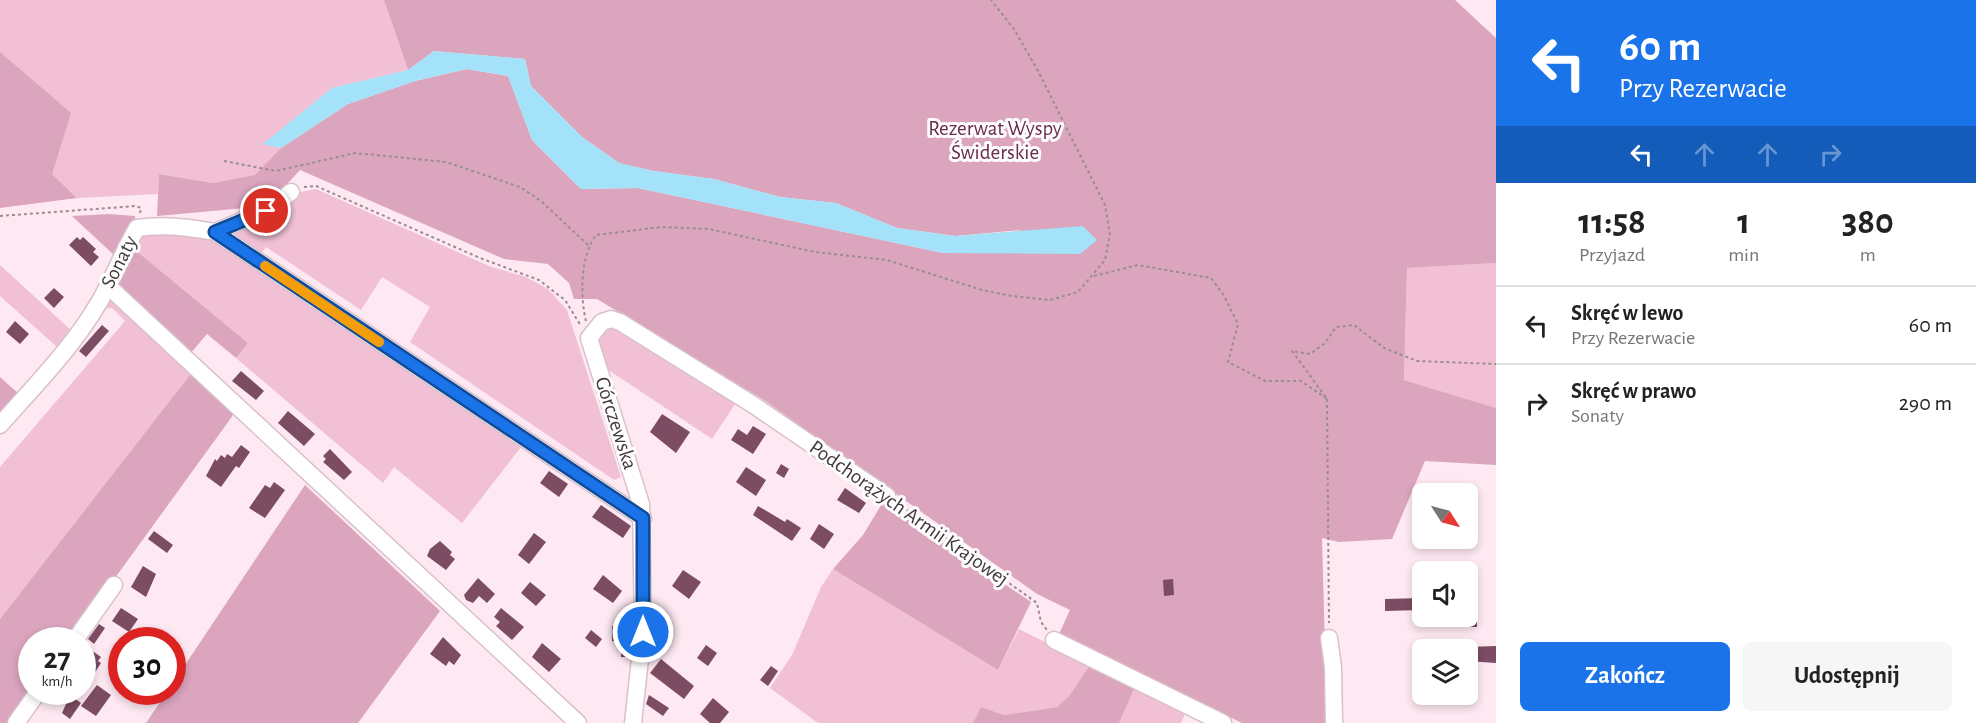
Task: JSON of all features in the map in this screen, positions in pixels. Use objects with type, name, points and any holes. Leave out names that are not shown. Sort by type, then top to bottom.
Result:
[{"type":"street","name":"Sonaty","points":[[0,425],[53,365],[108,286],[137,228],[152,225],[215,232],[266,211],[291,192]]},
{"type":"street","points":[[215,232],[643,518]]},
{"type":"street","points":[[108,286],[578,723]]},
{"type":"street","name":"Podchorążych Armii Krajowej","points":[[589,338],[602,322],[611,319],[620,322],[752,404],[887,496]]},
{"type":"street","name":"Górczewska","points":[[589,338],[639,493],[643,518],[643,632],[633,723]]},
{"type":"street","points":[[84,627],[114,585]]},
{"type":"street","points":[[1329,638],[1333,667],[1334,723]]},
{"type":"street","points":[[1054,639],[1223,723]]},
{"type":"street","points":[[16,723],[29,705]]},
{"type":"path","points":[[589,338],[581,302],[588,245],[596,235],[662,227],[709,229],[815,252],[887,260],[982,290],[1050,300],[1078,292],[1094,276],[1105,260],[1110,234],[1105,205],[1037,69],[1014,29],[991,0]]},
{"type":"path","points":[[224,161],[276,171],[355,153],[446,162],[520,187],[541,201],[588,245]]},
{"type":"path","points":[[291,192],[306,186],[316,186],[480,258],[539,280],[565,300],[589,338]]},
{"type":"path","points":[[0,216],[136,206],[141,208],[137,228]]},
{"type":"path","points":[[1094,276],[1138,265],[1211,278],[1223,294],[1238,324],[1228,362],[1265,381],[1301,381],[1327,399]]},
{"type":"path","points":[[1329,638],[1327,399],[1292,351],[1310,354],[1325,343],[1336,327],[1354,325],[1384,348],[1417,361],[1496,364]]},
{"type":"path","name":"Podchorążych Armii Krajowej","points":[[887,496],[1037,603],[1041,622],[1054,639]]},
{"type":"shaded area","points":[[0,0],[384,0],[408,70],[332,88],[264,144],[281,148],[256,175],[213,183],[159,174],[158,194],[77,198],[52,174],[22,73],[0,52]]},
{"type":"shaded area","points":[[316,189],[489,266],[526,277],[548,289],[567,310],[621,477],[614,480],[410,342],[430,307],[382,277],[361,310],[266,247],[260,255],[227,233],[295,193]]},
{"type":"shaded area","points":[[153,231],[214,238],[521,447],[462,523],[394,467],[383,483],[236,358],[248,343],[134,249],[141,237]]},
{"type":"shaded area","points":[[1496,263],[1496,408],[1404,380],[1407,268]]},
{"type":"shaded area","points":[[0,265],[71,330],[58,348],[0,296]]},
{"type":"shaded area","points":[[116,299],[193,371],[0,619],[0,467],[125,321],[112,308],[100,309],[107,301]]},
{"type":"shaded area","points":[[612,323],[735,404],[712,439],[607,369],[596,340]]},
{"type":"shaded area","points":[[833,569],[998,670],[1019,629],[1090,665],[1069,696],[1057,707],[1004,715],[981,707],[973,723],[818,723],[770,688],[792,655],[821,587]]},
{"type":"shaded area","points":[[1135,687],[1186,712],[1181,723],[1119,723]]},
{"type":"green space","name":"Rezerwat Wyspy Świderskie","points":[[384,0],[1455,0],[1496,38],[1496,263],[1407,268],[1404,380],[1496,408],[1496,465],[1425,461],[1416,483],[1412,483],[1412,492],[1392,539],[1339,542],[1322,538],[1327,723],[1242,723],[1059,634],[1070,610],[1037,594],[764,400],[597,299],[574,299],[569,283],[548,264],[504,259],[300,170],[267,206],[157,216],[159,174],[213,183],[255,175],[281,148],[348,104],[415,81],[467,69],[508,76],[532,140],[581,189],[638,188],[943,253],[1021,230],[955,236],[897,228],[836,203],[780,197],[714,179],[653,171],[619,163],[582,137],[531,86],[525,59],[434,51],[408,70]]},
{"type":"green space","points":[[0,52],[71,113],[52,174],[77,198],[0,208]]},
{"type":"green space","points":[[109,214],[135,216],[134,226],[115,256],[72,216]]},
{"type":"green space","points":[[134,249],[248,343],[236,358],[207,334],[189,355],[115,285]]},
{"type":"green space","points":[[193,371],[235,410],[79,627],[18,627],[18,705],[23,705],[11,723],[0,723],[0,619]]},
{"type":"green space","points":[[0,377],[20,395],[0,416]]},
{"type":"green space","points":[[305,485],[440,611],[358,723],[146,723],[158,705],[186,705],[186,664]]},
{"type":"green space","points":[[883,502],[1031,602],[998,670],[833,569],[863,535]]},
{"type":"green space","points":[[1090,665],[1135,687],[1119,723],[973,723],[981,707],[1004,715],[1057,707],[1069,696]]},
{"type":"water","points":[[434,51],[525,59],[531,86],[582,137],[619,163],[653,171],[714,179],[780,197],[836,203],[897,228],[955,236],[1083,226],[1097,240],[1080,254],[943,253],[638,188],[581,189],[532,140],[508,76],[467,69],[415,81],[348,104],[281,148],[263,144],[332,88],[408,70]]},
{"type":"building","points":[[77,237],[80,240],[83,237],[96,249],[93,252],[99,257],[91,266],[69,245]]},
{"type":"building","points":[[54,288],[64,297],[54,308],[44,298]]},
{"type":"building","points":[[15,321],[29,334],[20,344],[6,332]]},
{"type":"building","points":[[102,325],[109,331],[86,357],[79,351]]},
{"type":"building","points":[[241,371],[264,391],[256,400],[232,381]]},
{"type":"building","points":[[288,411],[315,434],[304,446],[278,423]]},
{"type":"building","points":[[662,414],[690,432],[676,453],[650,432]]},
{"type":"building","points":[[753,426],[766,434],[753,454],[731,440],[738,429],[747,435]]},
{"type":"building","points":[[241,445],[250,452],[239,468],[236,466],[221,487],[206,476],[215,459],[217,461],[221,455],[225,458],[227,454],[232,457]]},
{"type":"building","points":[[330,449],[352,472],[344,480],[323,462],[326,459],[323,456]]},
{"type":"building","points":[[781,464],[789,469],[784,478],[776,473]]},
{"type":"building","points":[[746,467],[766,480],[756,496],[736,482]]},
{"type":"building","points":[[549,471],[568,484],[559,497],[540,483]]},
{"type":"building","points":[[274,482],[285,490],[265,518],[249,508],[265,485],[270,488]]},
{"type":"building","points":[[845,488],[866,503],[859,513],[837,500]]},
{"type":"building","points":[[601,505],[631,526],[623,538],[592,517]]},
{"type":"building","points":[[758,506],[785,522],[787,519],[801,528],[792,541],[753,515]]},
{"type":"building","points":[[819,524],[834,534],[824,549],[810,539]]},
{"type":"building","points":[[154,531],[173,545],[167,553],[148,539]]},
{"type":"building","points":[[534,533],[546,542],[529,564],[518,555]]},
{"type":"building","points":[[440,541],[452,552],[450,555],[455,559],[446,570],[427,556],[430,549]]},
{"type":"building","points":[[143,566],[156,574],[146,597],[131,587]]},
{"type":"building","points":[[683,570],[701,582],[689,599],[672,586]]},
{"type":"building","points":[[603,575],[622,591],[613,603],[593,589]]},
{"type":"building","points":[[478,578],[495,594],[487,603],[479,596],[473,603],[466,600],[464,595]]},
{"type":"building","points":[[1173,579],[1174,595],[1164,596],[1163,580]]},
{"type":"building","points":[[530,582],[546,595],[536,606],[521,593]]},
{"type":"building","points":[[1412,598],[1412,610],[1385,611],[1385,599]]},
{"type":"building","points":[[121,608],[138,619],[132,627],[121,627],[112,621]]},
{"type":"building","points":[[501,608],[524,627],[512,640],[496,626],[500,622],[494,617]]},
{"type":"building","points":[[99,624],[105,628],[96,641],[96,628]]},
{"type":"building","points":[[612,626],[623,626],[622,631],[631,631],[630,657],[621,657],[621,641],[612,641]]},
{"type":"building","points":[[591,630],[602,639],[596,647],[585,638]]},
{"type":"building","points":[[443,637],[461,655],[454,665],[449,661],[446,666],[430,654]]},
{"type":"building","points":[[542,643],[561,659],[549,672],[532,657]]},
{"type":"building","points":[[706,645],[717,653],[708,666],[697,658]]},
{"type":"building","points":[[1496,646],[1496,663],[1478,662],[1478,647]]},
{"type":"building","points":[[96,654],[101,657],[98,661],[101,663],[96,671]]},
{"type":"building","points":[[661,659],[694,686],[684,699],[650,673]]},
{"type":"building","points":[[771,666],[778,671],[768,686],[760,680]]},
{"type":"building","points":[[96,686],[108,693],[108,699],[96,716],[81,706],[96,705]]},
{"type":"building","points":[[649,695],[669,708],[663,716],[646,704]]},
{"type":"building","points":[[713,698],[729,712],[720,723],[710,723],[700,714]]},
{"type":"building","points":[[66,705],[80,705],[70,719],[62,713]]},
{"type":"slow traffic","points":[[265,266],[379,342]]},
{"type":"route","points":[[266,211],[215,232],[643,518],[643,632]]}]
